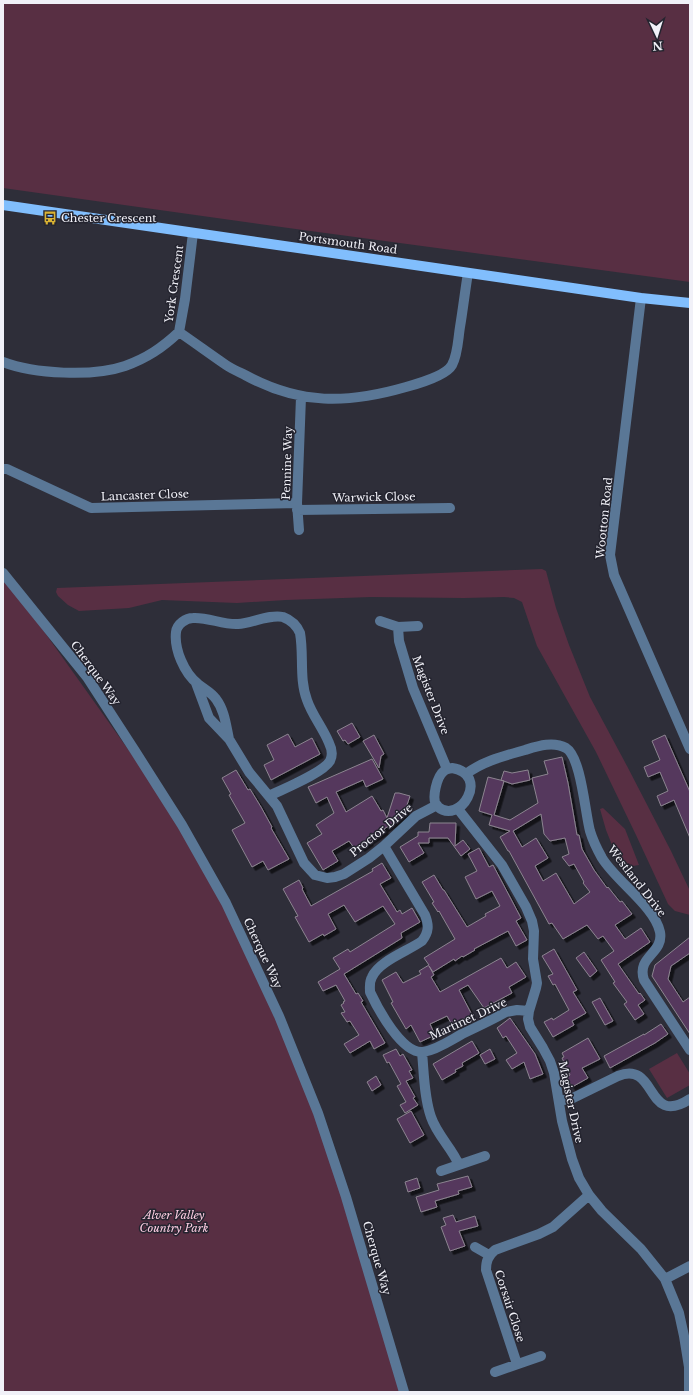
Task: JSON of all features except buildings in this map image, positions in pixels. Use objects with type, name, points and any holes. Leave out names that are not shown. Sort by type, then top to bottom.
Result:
[{"type":"main road","name":"Portsmouth Road","points":[[3,205],[641,298],[690,303]]},
{"type":"street","name":"York Crescent","points":[[193,233],[185,299],[179,332],[227,366],[272,388],[301,397],[348,399],[388,392],[420,383],[437,376],[451,366],[457,351],[468,273]]},
{"type":"street","name":"Wootton Road","points":[[641,298],[610,554],[614,575],[690,749]]},
{"type":"street","points":[[3,362],[47,372],[96,372],[124,367],[147,357],[164,346],[179,332]]},
{"type":"street","name":"Pennine Way","points":[[299,530],[297,506],[301,397]]},
{"type":"street","name":"Lancaster Close","points":[[3,469],[8,469],[91,508],[297,506]]},
{"type":"street","name":"Warwick Close","points":[[297,506],[450,508]]},
{"type":"street","name":"Cherque Way","points":[[3,573],[87,678],[136,751],[182,826],[226,903],[279,1016],[318,1113],[346,1197],[404,1392]]},
{"type":"street","name":"Proctor Drive","points":[[269,796],[318,771],[329,762],[331,757],[332,750],[304,691],[302,641],[300,633],[297,627],[283,617],[272,617],[237,624],[193,618],[185,620],[178,626],[176,632],[178,650],[188,673],[196,683],[209,718],[229,740],[249,772],[269,796],[283,819],[304,863],[315,875],[327,878],[344,874],[369,858],[384,846],[416,816],[437,805]]},
{"type":"street","points":[[380,621],[398,627],[418,626]]},
{"type":"street","name":"Magister Drive","points":[[398,627],[399,641],[413,688],[447,769]]},
{"type":"street","name":"Proctor Drive","points":[[196,683],[210,692],[222,708],[229,740]]},
{"type":"street","name":"Westland Drive","points":[[466,774],[476,766],[540,745],[558,745],[567,749],[573,755],[577,764],[586,815],[596,847],[604,861],[644,904],[660,930],[661,938],[659,944],[644,963],[642,968],[644,980],[690,1050]]},
{"type":"street","points":[[447,769],[458,769],[466,774],[471,782],[471,789],[466,800],[458,809],[448,810],[437,805],[435,798],[436,785],[441,774],[447,769]]},
{"type":"street","points":[[458,809],[502,865],[526,907],[532,921],[534,931],[533,959],[537,982],[528,1011]]},
{"type":"street","name":"Martinet Drive","points":[[384,846],[425,915],[429,927],[427,935],[422,941],[382,965],[371,977],[370,992],[394,1033],[400,1040],[411,1048],[422,1052],[441,1045],[506,1012],[517,1010],[528,1011]]},
{"type":"street","name":"Magister Drive","points":[[528,1011],[530,1027],[543,1048],[554,1073],[566,1141],[579,1178],[589,1195],[602,1211],[641,1249],[665,1279],[679,1313],[690,1367],[689,1392]]},
{"type":"street","points":[[422,1052],[430,1117],[454,1155],[459,1166]]},
{"type":"street","points":[[560,1101],[573,1098],[618,1076],[632,1072],[644,1080],[653,1095],[660,1103],[666,1106],[679,1104],[690,1099]]},
{"type":"street","points":[[441,1171],[459,1166],[484,1156]]},
{"type":"street","points":[[475,1246],[489,1255],[495,1250],[539,1234],[552,1227],[589,1195]]},
{"type":"street","name":"Corsair Close","points":[[489,1255],[486,1263],[486,1270],[516,1364]]},
{"type":"street","points":[[665,1279],[690,1266]]},
{"type":"street","points":[[495,1372],[541,1356]]},
{"type":"green space","points":[[3,3],[690,3],[690,282],[3,188]]},
{"type":"green space","points":[[542,569],[546,571],[556,608],[590,697],[671,851],[690,891],[690,915],[675,911],[668,904],[596,752],[537,646],[522,602],[514,598],[504,597],[371,597],[237,603],[162,600],[129,608],[79,611],[68,605],[58,596],[56,592],[57,588]]},
{"type":"green space","name":"Alver Valley Country Park","points":[[3,574],[182,825],[279,1016],[346,1197],[405,1392],[3,1392]]},
{"type":"green space","points":[[603,808],[625,829],[639,865],[627,867],[614,850],[600,809]]},
{"type":"green space","points":[[677,1053],[690,1074],[690,1085],[667,1098],[649,1069]]},
{"type":"place","name":"Chester Crescent","points":[[50,218]]}]
